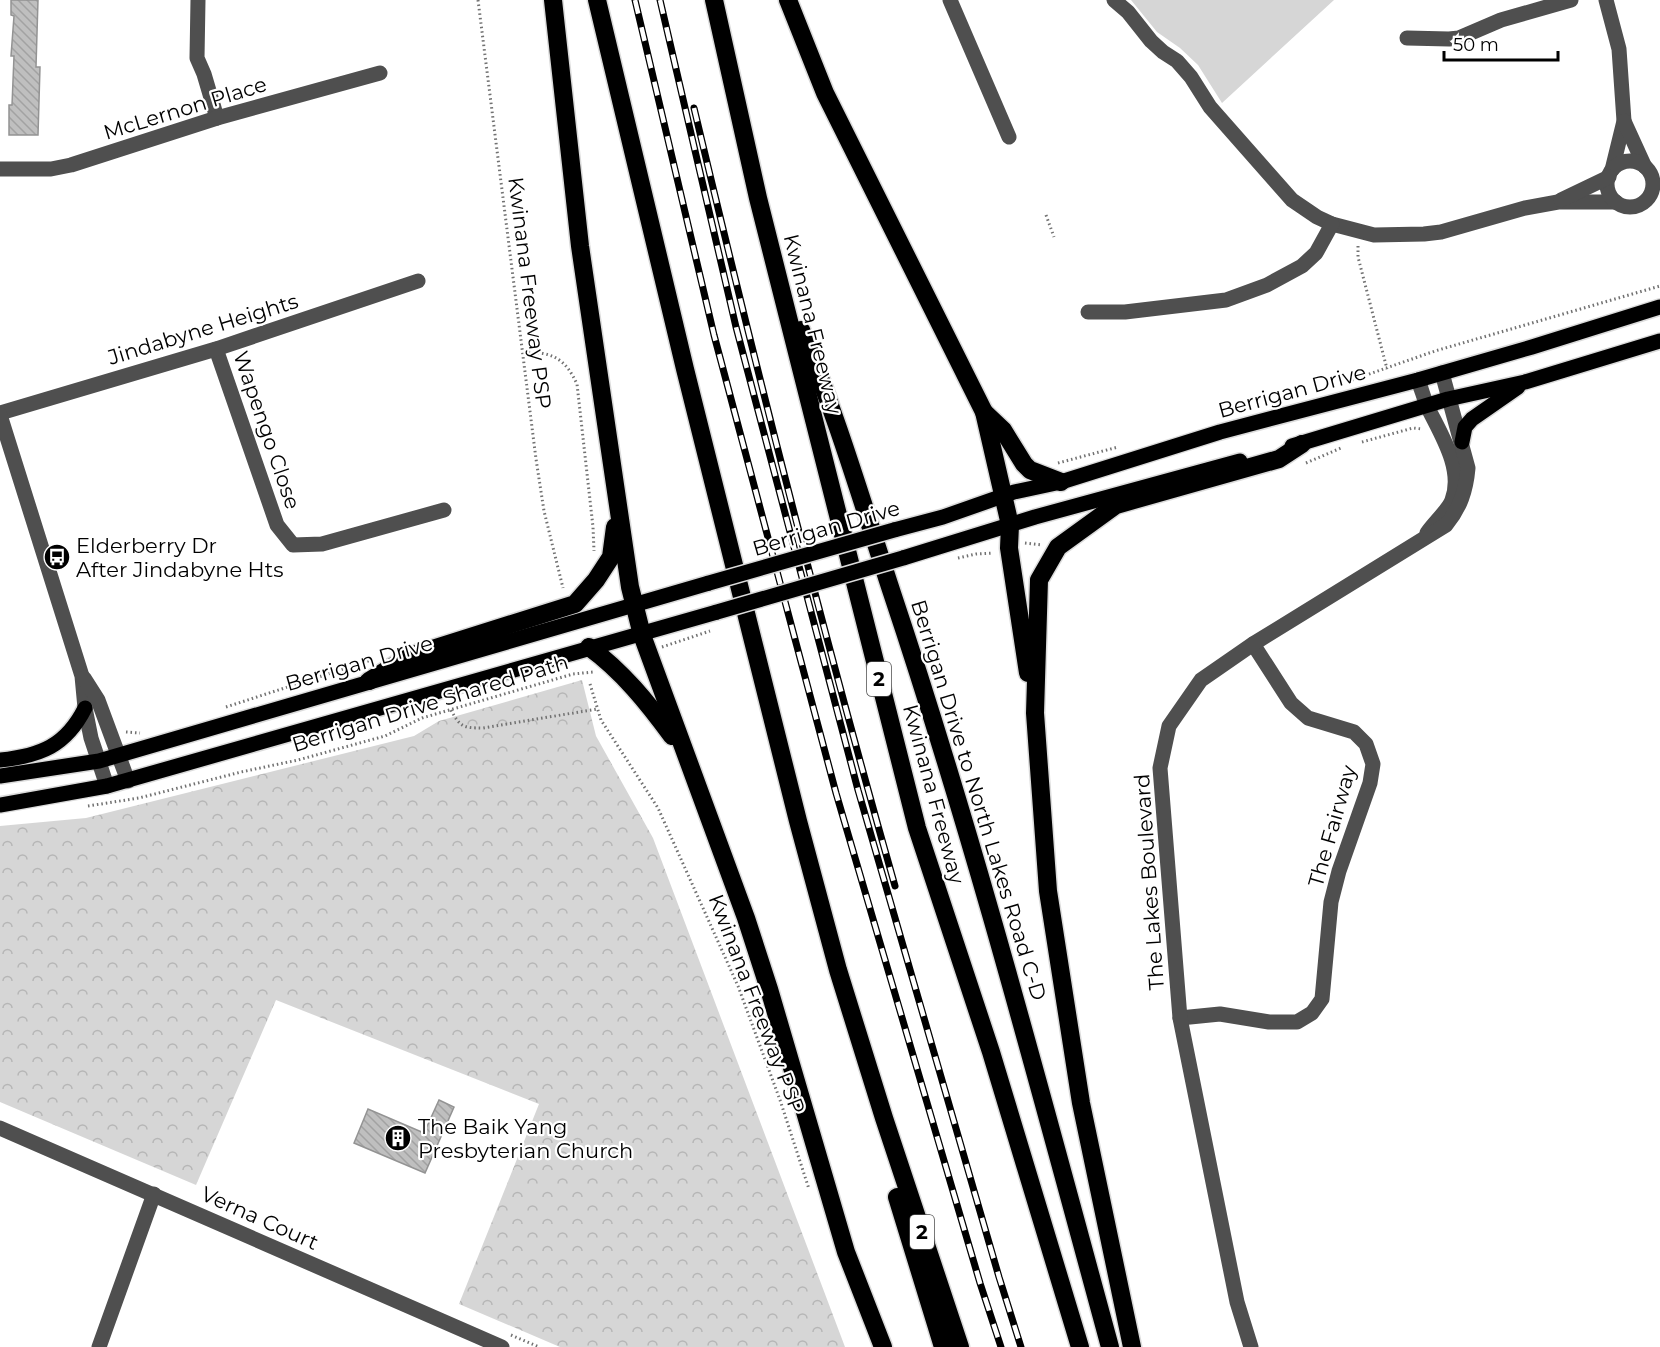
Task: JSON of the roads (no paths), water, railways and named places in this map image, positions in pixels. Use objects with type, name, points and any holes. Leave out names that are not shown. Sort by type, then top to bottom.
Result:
[{"type":"highway","points":[[553,0],[580,246],[630,587],[645,643],[746,918],[769,988],[846,1252],[883,1347]]},
{"type":"highway","name":"2","points":[[597,0],[688,380],[798,822],[838,970],[884,1118],[960,1347]]},
{"type":"highway","name":"Kwinana Freeway","points":[[714,0],[778,275],[917,828],[991,1052],[1080,1347]]},
{"type":"highway","points":[[788,0],[825,93],[984,411],[1010,525],[1017,545],[1022,640],[1035,713]]},
{"type":"highway","name":"Berrigan Drive to North Lakes Road C-D","points":[[778,275],[823,384],[914,659],[994,921],[1110,1347]]},
{"type":"highway","points":[[984,411],[1004,430],[1030,470],[1060,482]]},
{"type":"highway","points":[[1132,1347],[1081,1103],[1048,891],[1035,713],[1039,580],[1058,547],[1116,505],[1280,459],[1302,444]]},
{"type":"highway","points":[[369,681],[410,656],[575,604],[596,580],[611,557],[618,507]]},
{"type":"highway","points":[[589,647],[615,667],[656,714],[684,752]]},
{"type":"highway","points":[[884,1118],[884,1154],[943,1347]]},
{"type":"main road","points":[[1632,315],[1660,296]]},
{"type":"main road","name":"Berrigan Drive","points":[[0,777],[117,755],[1060,482],[1221,432],[1532,347],[1660,307]]},
{"type":"main road","points":[[0,805],[128,781],[589,647],[645,643],[717,612],[1010,525],[1302,444],[1427,405],[1525,382],[1660,341]]},
{"type":"main road","points":[[1462,441],[1465,427],[1472,419],[1525,382]]},
{"type":"main road","points":[[0,760],[24,758],[52,746],[70,733],[85,708]]},
{"type":"street","points":[[198,0],[197,58],[217,118]]},
{"type":"street","points":[[950,0],[1009,137]]},
{"type":"street","points":[[1114,0],[1128,12],[1151,41],[1177,61],[1191,77],[1210,107],[1292,200],[1317,217],[1356,232],[1392,235],[1441,232],[1525,208],[1558,202],[1616,202],[1629,207],[1643,203],[1648,199],[1653,186],[1650,172],[1645,167],[1624,121]]},
{"type":"street","points":[[1407,38],[1459,38],[1501,20],[1571,0]]},
{"type":"street","points":[[1606,0],[1618,49],[1624,121],[1608,188],[1616,202]]},
{"type":"street","name":"McLernon Place","points":[[0,169],[51,169],[71,165],[217,118],[380,73]]},
{"type":"street","points":[[1558,202],[1611,173],[1622,163],[1634,162],[1645,167]]},
{"type":"street","points":[[1088,312],[1125,312],[1227,300],[1267,285],[1302,266],[1316,253],[1332,224]]},
{"type":"street","name":"Jindabyne Heights","points":[[0,414],[216,349],[418,281]]},
{"type":"street","name":"Wapengo Close","points":[[216,349],[277,525],[293,545],[322,544],[444,510]]},
{"type":"street","name":"The Lakes Boulevard","points":[[1251,1347],[1238,1302],[1180,1017],[1160,768],[1169,726],[1201,680],[1253,644],[1446,525],[1456,513],[1467,483],[1468,468],[1442,373]]},
{"type":"street","name":"The Lakes Boulevard","points":[[1418,380],[1442,436],[1453,468],[1455,484],[1452,501],[1423,538]]},
{"type":"street","points":[[0,414],[82,676],[90,738],[107,786]]},
{"type":"street","name":"The Fairway","points":[[1180,1017],[1220,1014],[1269,1022],[1297,1022],[1312,1013],[1322,999],[1331,902],[1339,871],[1370,783],[1373,764],[1366,744],[1354,732],[1308,718],[1291,703],[1253,644]]},
{"type":"street","points":[[82,676],[98,700],[128,781]]},
{"type":"street","name":"Verna Court","points":[[0,1128],[502,1347]]},
{"type":"street","points":[[99,1347],[154,1194]]},
{"type":"railway","points":[[635,0],[714,335],[836,793],[980,1283],[1001,1347]]},
{"type":"railway","points":[[660,0],[736,327],[858,790],[1021,1347]]},
{"type":"railway","points":[[694,108],[790,498],[895,886]]},
{"type":"place","name":"Elderberry Dr After Jindabyne Hts","points":[[57,557]]},
{"type":"place","name":"The Baik Yang Presbyterian Church","points":[[398,1138]]}]
